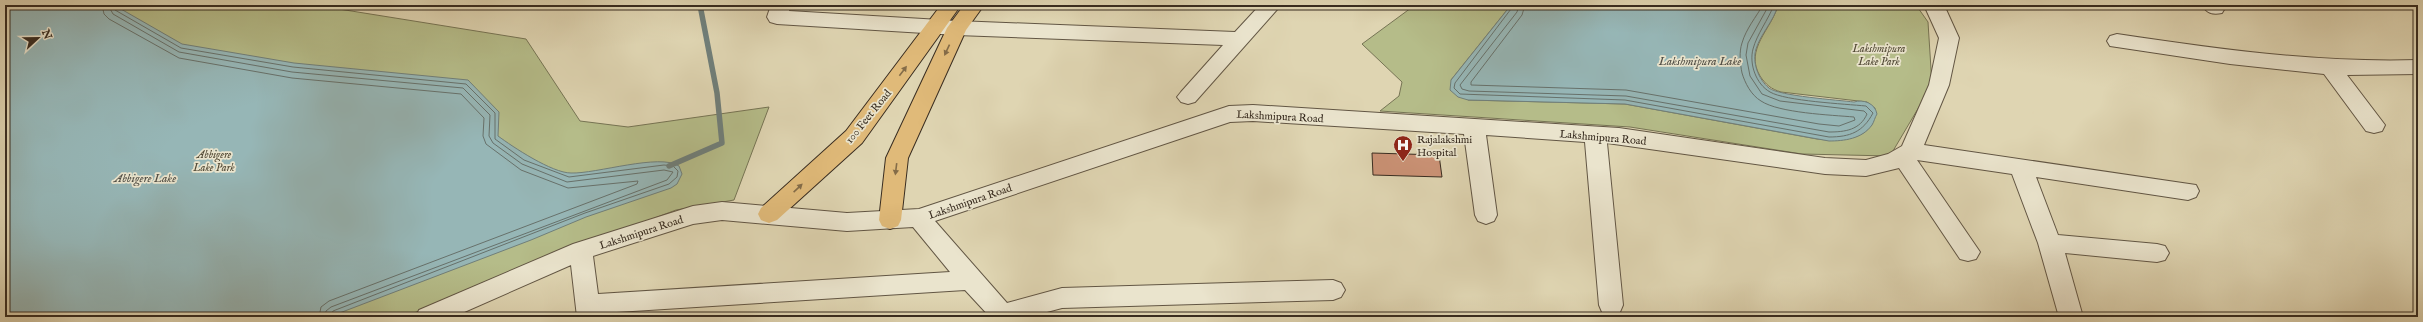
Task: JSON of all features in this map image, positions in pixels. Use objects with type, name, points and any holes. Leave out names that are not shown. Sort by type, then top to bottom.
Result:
[{"type":"main road","name":"100 Feet Road","points":[[769,214],[854,137],[937,27],[951,5]]},
{"type":"main road","points":[[890,220],[898,158],[958,28],[974,5]]},
{"type":"street","points":[[780,5],[777,17],[958,28],[1240,39]]},
{"type":"street","points":[[1188,97],[1271,5]]},
{"type":"street","points":[[1907,153],[1939,85],[1949,38],[1934,5]]},
{"type":"street","points":[[2117,41],[2257,63],[2328,66],[2418,66]]},
{"type":"street","points":[[2328,66],[2374,125]]},
{"type":"street","name":"Lakshmipura Road","points":[[428,317],[581,251],[693,215],[722,211],[847,222],[919,218],[1229,114],[1253,113],[1619,136],[1825,166],[1866,168],[1894,161],[1907,153]]},
{"type":"street","points":[[1474,127],[1486,215]]},
{"type":"street","points":[[1595,135],[1611,305]]},
{"type":"street","points":[[1907,153],[2188,191]]},
{"type":"street","points":[[1907,153],[1968,252]]},
{"type":"street","points":[[2021,168],[2050,243],[2070,317]]},
{"type":"street","points":[[919,218],[971,280],[1004,316],[1062,298],[1333,290]]},
{"type":"street","points":[[2050,243],[2157,253]]},
{"type":"street","points":[[581,251],[589,311],[971,280]]},
{"type":"green space","name":"Abbigere Lake","points":[[5,5],[314,5],[526,39],[580,121],[628,127],[769,107],[734,200],[676,210],[482,283],[405,317],[5,317]]},
{"type":"green space","name":"Lakshmipura Lake Park","points":[[1415,5],[1511,5],[1451,80],[1468,100],[1625,104],[1826,140],[1846,139],[1856,137],[1864,133],[1870,127],[1874,119],[1875,108],[1867,102],[1781,92],[1774,90],[1764,82],[1756,66],[1755,57],[1757,48],[1775,14],[1778,5],[1916,5],[1928,22],[1932,85],[1890,156],[1802,154],[1630,127],[1380,111],[1399,96],[1402,82],[1362,44]]},
{"type":"water","name":"Abbigere Lake","points":[[5,5],[114,5],[182,44],[294,63],[468,80],[499,112],[498,136],[533,159],[554,169],[571,173],[658,162],[670,163],[679,166],[682,174],[677,184],[671,188],[586,217],[531,240],[329,317],[5,317]]},
{"type":"water","name":"Lakshmipura Lake","points":[[1511,5],[1778,5],[1774,16],[1758,43],[1755,54],[1755,65],[1765,84],[1775,91],[1784,93],[1823,99],[1865,102],[1874,107],[1877,114],[1868,130],[1858,136],[1847,140],[1829,141],[1625,104],[1468,100],[1458,97],[1450,90],[1451,80]]},
{"type":"building","points":[[1372,153],[1439,155],[1442,177],[1373,175]]},
{"type":"waterway","points":[[669,166],[722,143],[717,93],[700,5]]},
{"type":"place","name":"Rajalakshmi Hospital","points":[[1403,162]]},
{"type":"park label","name":"Abbigere Lake Park","points":[[214,160]]}]
